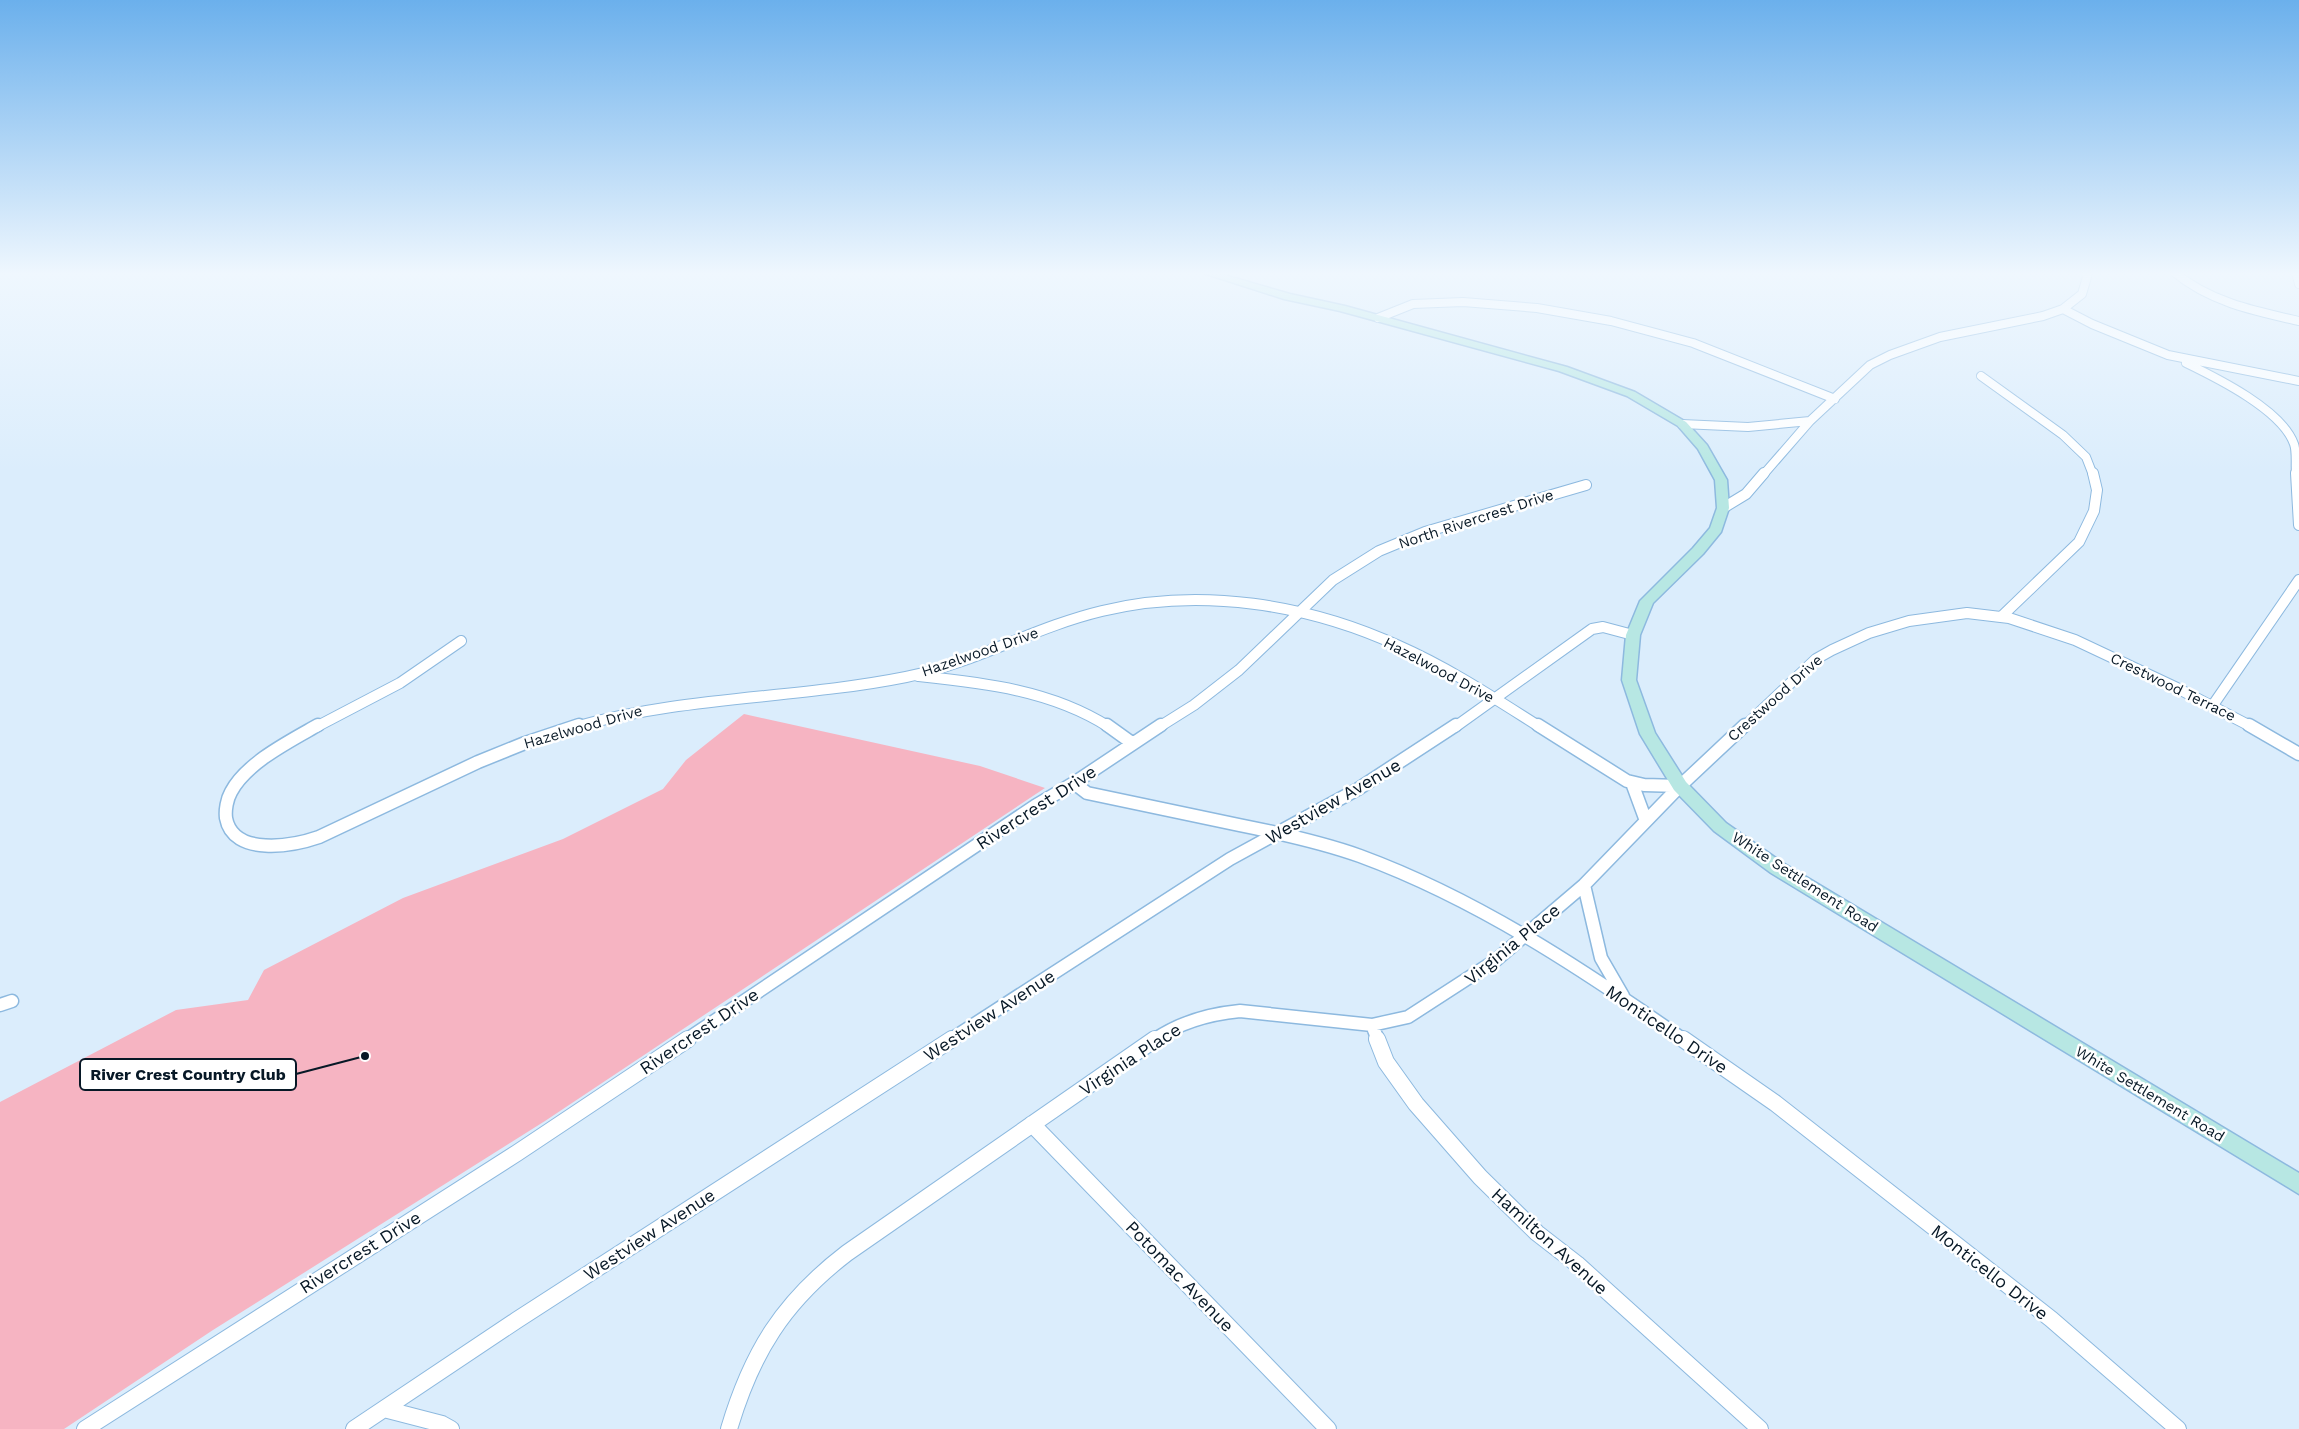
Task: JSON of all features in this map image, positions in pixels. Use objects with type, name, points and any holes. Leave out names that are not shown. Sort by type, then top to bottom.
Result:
[{"type":"main road","name":"White Settlement Road","points":[[1453,339],[1563,369],[1598,380],[1631,394],[1682,424],[1703,448],[1721,480],[1723,508],[1716,529],[1704,544],[1647,601],[1633,635],[1629,680],[1648,734],[1680,786],[1720,827],[1778,868],[2299,1184]]},
{"type":"street","points":[[1676,339],[1692,343],[1835,399]]},
{"type":"street","points":[[1723,508],[1746,494],[1810,421],[1870,365],[1910,346],[1934,339]]},
{"type":"street","points":[[2128,339],[2221,380],[2254,400],[2284,428],[2294,444],[2299,525]]},
{"type":"street","points":[[2168,355],[2299,381]]},
{"type":"street","points":[[1981,376],[2069,440],[2086,457],[2091,466],[2097,490],[2094,511],[2079,542],[2001,617]]},
{"type":"street","points":[[1682,424],[1748,427],[1810,421]]},
{"type":"street","name":"North Rivercrest Drive","points":[[1298,613],[1333,580],[1379,551],[1425,532],[1586,485]]},
{"type":"street","points":[[2213,706],[2299,580]]},
{"type":"street","name":"Hazelwood Drive","points":[[461,641],[398,684],[287,742],[245,775],[231,791],[225,805],[224,816],[231,832],[244,842],[278,846],[302,842],[335,831],[510,748],[622,714],[659,707],[819,691],[913,676],[980,655],[1065,622],[1097,612],[1139,603],[1203,599],[1249,602],[1298,613],[1373,635],[1416,654],[1632,783],[1680,786]]},
{"type":"street","name":"Rivercrest Drive","points":[[85,1429],[517,1153],[1035,806],[1194,705],[1239,670],[1298,613]]},
{"type":"street","name":"Crestwood Drive","points":[[1680,786],[1816,658],[1838,645],[1867,634],[1943,614],[1968,613],[2001,617],[2043,630]]},
{"type":"street","name":"Westview Avenue","points":[[354,1429],[676,1216],[1222,864],[1345,797],[1391,769],[1495,700],[1592,629],[1603,627],[1633,635]]},
{"type":"street","name":"Crestwood Terrace","points":[[2043,630],[2095,649],[2213,706],[2299,754]]},
{"type":"street","points":[[913,676],[994,685],[1035,694],[1074,706],[1110,726],[1132,743]]},
{"type":"street","name":"Monticello Drive","points":[[1074,783],[1087,793],[1277,833],[1358,855],[1423,881],[1526,936],[1624,998],[1775,1103],[2051,1319],[2178,1429]]},
{"type":"street","points":[[1632,783],[1646,821]]},
{"type":"street","name":"Virginia Place","points":[[729,1429],[748,1369],[773,1325],[808,1284],[847,1253],[1165,1032],[1191,1019],[1219,1012],[1240,1012],[1372,1026],[1408,1016],[1461,985],[1526,936],[1584,886],[1680,786]]},
{"type":"street","points":[[1584,886],[1601,958],[1624,998]]},
{"type":"street","name":"Hamilton Avenue","points":[[1372,1026],[1386,1062],[1416,1104],[1452,1148],[1537,1233],[1577,1264],[1760,1429]]},
{"type":"street","name":"Potomac Avenue","points":[[1032,1124],[1328,1429]]},
{"type":"street","points":[[384,1409],[442,1424],[452,1429]]},
{"type":"shaded area","points":[[744,714],[980,766],[1045,788],[545,1121],[213,1330],[64,1429],[0,1429],[0,1102],[176,1010],[248,1000],[264,970],[403,898],[563,839],[663,789],[686,760]]},
{"type":"place","name":"River Crest Country Club","points":[[365,1056]]}]
